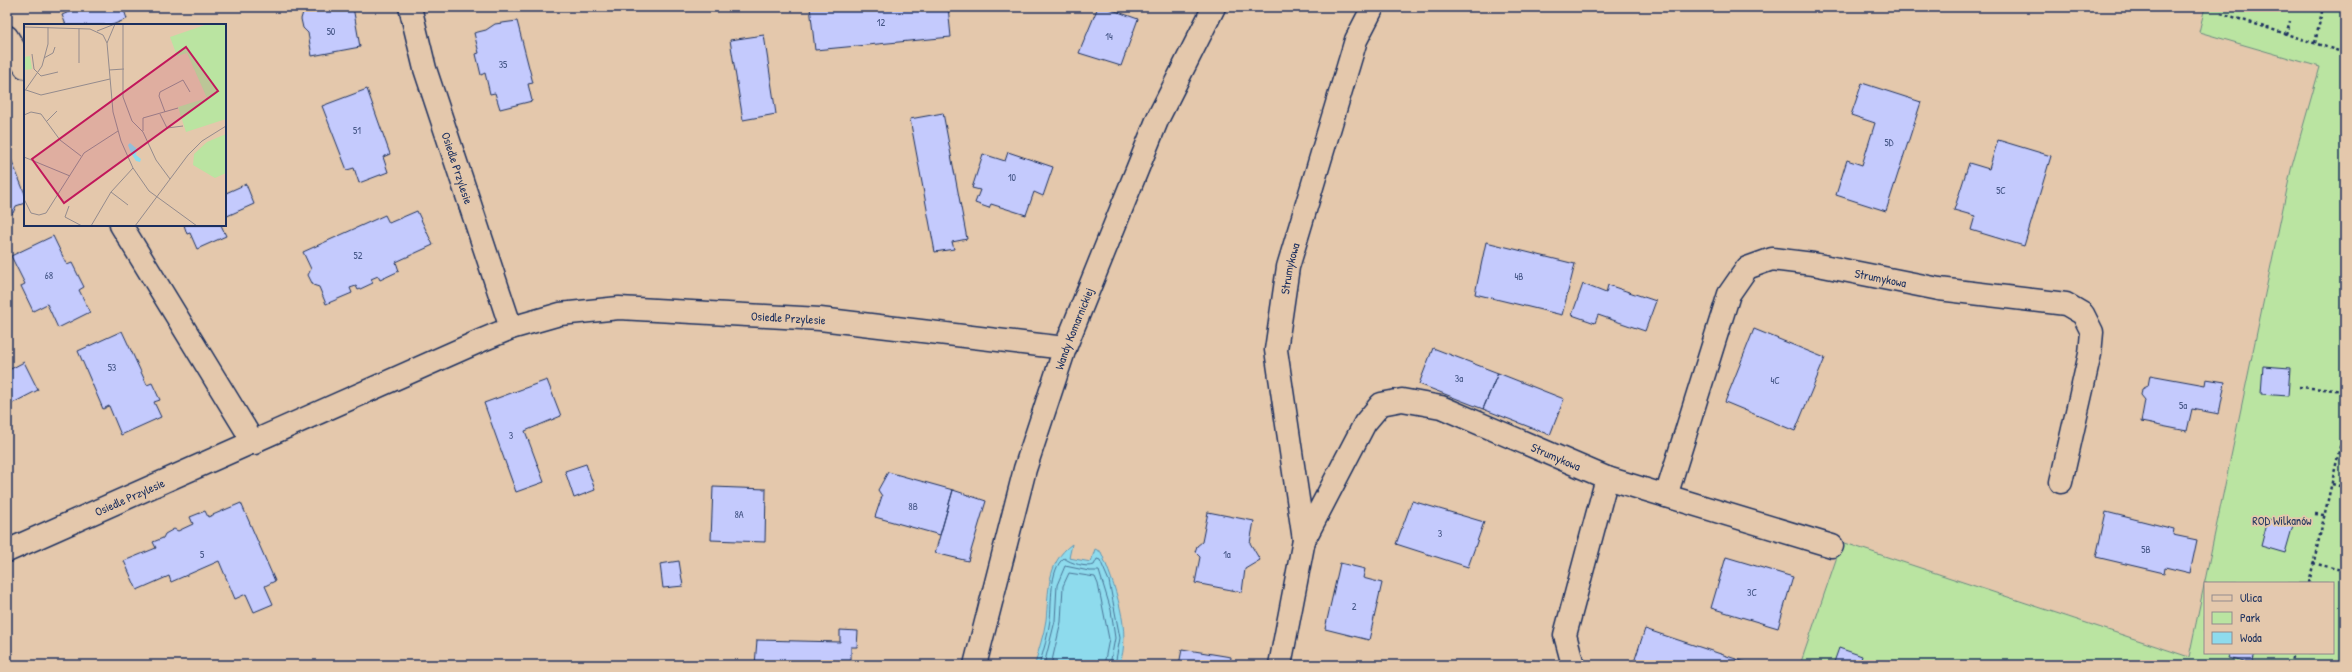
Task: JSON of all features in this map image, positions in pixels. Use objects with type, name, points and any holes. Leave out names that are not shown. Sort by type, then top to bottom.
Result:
[{"type":"street","name":"Osiedle Przylesie","points":[[410,7],[425,69],[512,328]]},
{"type":"street","name":"Wandy Komarnickiej","points":[[975,665],[1025,469],[1065,348],[1158,118],[1214,7]]},
{"type":"street","name":"Strumykowa","points":[[1304,540],[1276,350],[1288,267],[1356,40],[1373,7]]},
{"type":"street","points":[[7,37],[24,64]]},
{"type":"street","points":[[122,226],[254,443]]},
{"type":"street","name":"Strumykowa","points":[[1666,496],[1729,294],[1747,268],[1772,259],[1813,264],[1939,289],[2066,304],[2084,314],[2092,332],[2090,354],[2061,482]]},
{"type":"street","name":"Osiedle Przylesie","points":[[7,551],[512,328],[560,314],[619,308],[820,319],[1065,348]]},
{"type":"street","name":"Strumykowa","points":[[1280,665],[1304,540],[1365,423],[1381,404],[1402,400],[1441,408],[1607,478],[1832,546]]},
{"type":"street","points":[[1573,665],[1565,635],[1607,478]]},
{"type":"path","points":[[2315,43],[2323,7]]},
{"type":"path","points":[[2220,13],[2345,53]]},
{"type":"path","points":[[2286,34],[2290,21]]},
{"type":"path","points":[[2299,387],[2345,391]]},
{"type":"path","points":[[2309,582],[2345,425]]},
{"type":"path","points":[[2332,484],[2340,486]]},
{"type":"path","points":[[2315,514],[2324,515]]},
{"type":"path","points":[[2313,564],[2345,571]]},
{"type":"path","points":[[2290,665],[2293,654]]},
{"type":"green space","name":"ROD Wilkanów","points":[[2205,7],[2345,7],[2345,665],[1800,665],[1842,542],[2189,657],[2204,585],[2204,654],[2334,654],[2334,582],[2205,582],[2292,165],[2320,67],[2199,32]]},
{"type":"water","points":[[1072,544],[1069,558],[1091,562],[1095,549],[1101,552],[1106,564],[1116,593],[1123,623],[1123,652],[1119,665],[1035,665],[1045,626],[1050,579],[1053,569],[1057,560]]},
{"type":"building","points":[[76,7],[123,7],[127,19],[114,24],[66,24],[62,15],[76,9]]},
{"type":"building","points":[[313,7],[353,7],[360,47],[312,56],[308,33],[303,28],[301,19],[304,9]]},
{"type":"building","points":[[810,7],[948,7],[951,37],[815,50]]},
{"type":"building","points":[[1098,7],[1104,7],[1138,19],[1121,66],[1079,53]]},
{"type":"building","points":[[517,21],[533,83],[528,84],[532,101],[500,109],[495,93],[490,94],[485,73],[481,75],[476,54],[479,53],[474,33],[486,30],[495,24]]},
{"type":"building","points":[[764,35],[776,114],[743,120],[730,40]]},
{"type":"building","points":[[1862,83],[1921,102],[1886,211],[1836,195],[1847,160],[1862,165],[1875,123],[1851,115]]},
{"type":"building","points":[[367,89],[390,154],[383,157],[388,172],[359,183],[354,168],[347,170],[322,106]]},
{"type":"building","points":[[943,113],[967,239],[952,242],[954,249],[935,252],[910,119]]},
{"type":"building","points":[[1998,140],[2051,156],[2024,246],[1971,230],[1975,216],[1954,210],[1969,163],[1989,169]]},
{"type":"building","points":[[1008,152],[1053,167],[1043,196],[1034,192],[1026,215],[991,204],[989,208],[975,203],[980,190],[972,188],[983,154],[1005,161]]},
{"type":"building","points":[[11,159],[24,192],[24,203],[16,206],[13,213],[7,215],[7,161]]},
{"type":"building","points":[[246,184],[254,204],[226,217],[226,193]]},
{"type":"building","points":[[417,211],[433,245],[396,262],[399,271],[380,280],[378,276],[371,279],[373,283],[358,290],[356,286],[350,288],[352,293],[326,304],[319,287],[313,285],[308,275],[311,269],[303,252],[385,215],[389,223]]},
{"type":"building","points":[[184,226],[221,226],[226,236],[197,249],[190,233],[187,234]]},
{"type":"building","points":[[53,236],[67,265],[72,263],[84,287],[79,290],[90,312],[58,328],[47,304],[33,311],[21,286],[25,284],[11,256]]},
{"type":"building","points":[[1486,242],[1575,264],[1562,315],[1475,294]]},
{"type":"building","points":[[1583,284],[1606,293],[1608,285],[1656,301],[1645,331],[1598,315],[1595,323],[1572,315]]},
{"type":"building","points":[[1754,329],[1825,358],[1795,431],[1725,402]]},
{"type":"building","points":[[122,331],[147,385],[152,383],[160,400],[154,402],[161,417],[121,435],[109,406],[103,409],[78,351]]},
{"type":"building","points":[[1433,348],[1498,373],[1483,409],[1419,384]]},
{"type":"building","points":[[24,362],[38,390],[9,405],[7,401],[7,371]]},
{"type":"building","points":[[2263,366],[2290,368],[2288,396],[2261,394]]},
{"type":"building","points":[[1498,373],[1564,399],[1550,435],[1483,409]]},
{"type":"building","points":[[2150,375],[2205,385],[2206,379],[2225,382],[2219,414],[2192,409],[2187,431],[2141,422],[2145,400],[2141,395],[2142,389],[2148,386]]},
{"type":"building","points":[[547,380],[561,416],[525,431],[544,482],[516,492],[484,403]]},
{"type":"building","points":[[586,464],[595,490],[574,498],[565,471]]},
{"type":"building","points":[[888,472],[953,490],[940,535],[875,517],[882,496],[878,490]]},
{"type":"building","points":[[713,487],[766,489],[765,542],[711,540]]},
{"type":"building","points":[[953,490],[986,501],[968,561],[935,553]]},
{"type":"building","points":[[1412,501],[1484,522],[1468,567],[1396,544]]},
{"type":"building","points":[[241,503],[275,581],[265,586],[273,604],[254,612],[246,594],[235,599],[219,561],[171,582],[169,576],[137,590],[124,561],[156,548],[153,542],[163,538],[165,534],[174,529],[178,531],[193,524],[190,517],[205,511],[208,517]]},
{"type":"building","points":[[1208,512],[1254,521],[1250,543],[1260,560],[1245,569],[1242,592],[1195,583],[1200,557],[1195,552],[1197,546],[1202,542]]},
{"type":"building","points":[[2106,512],[2174,529],[2173,535],[2197,540],[2190,573],[2165,567],[2164,573],[2096,557]]},
{"type":"building","points":[[2268,519],[2293,525],[2285,553],[2261,546]]},
{"type":"building","points":[[1726,557],[1793,577],[1778,628],[1711,608]]},
{"type":"building","points":[[679,561],[683,586],[663,588],[660,564]]},
{"type":"building","points":[[1340,563],[1365,569],[1363,578],[1382,583],[1369,640],[1325,629]]},
{"type":"building","points":[[1645,629],[1754,665],[1633,665]]},
{"type":"building","points":[[840,630],[858,631],[857,647],[851,647],[851,665],[755,665],[757,640],[840,642]]},
{"type":"building","points":[[1839,648],[1862,656],[1859,665],[1833,665]]},
{"type":"building","points":[[1182,649],[1231,657],[1230,665],[1179,665]]},
{"type":"building","points":[[2230,654],[2255,654],[2252,664],[2228,658]]}]
